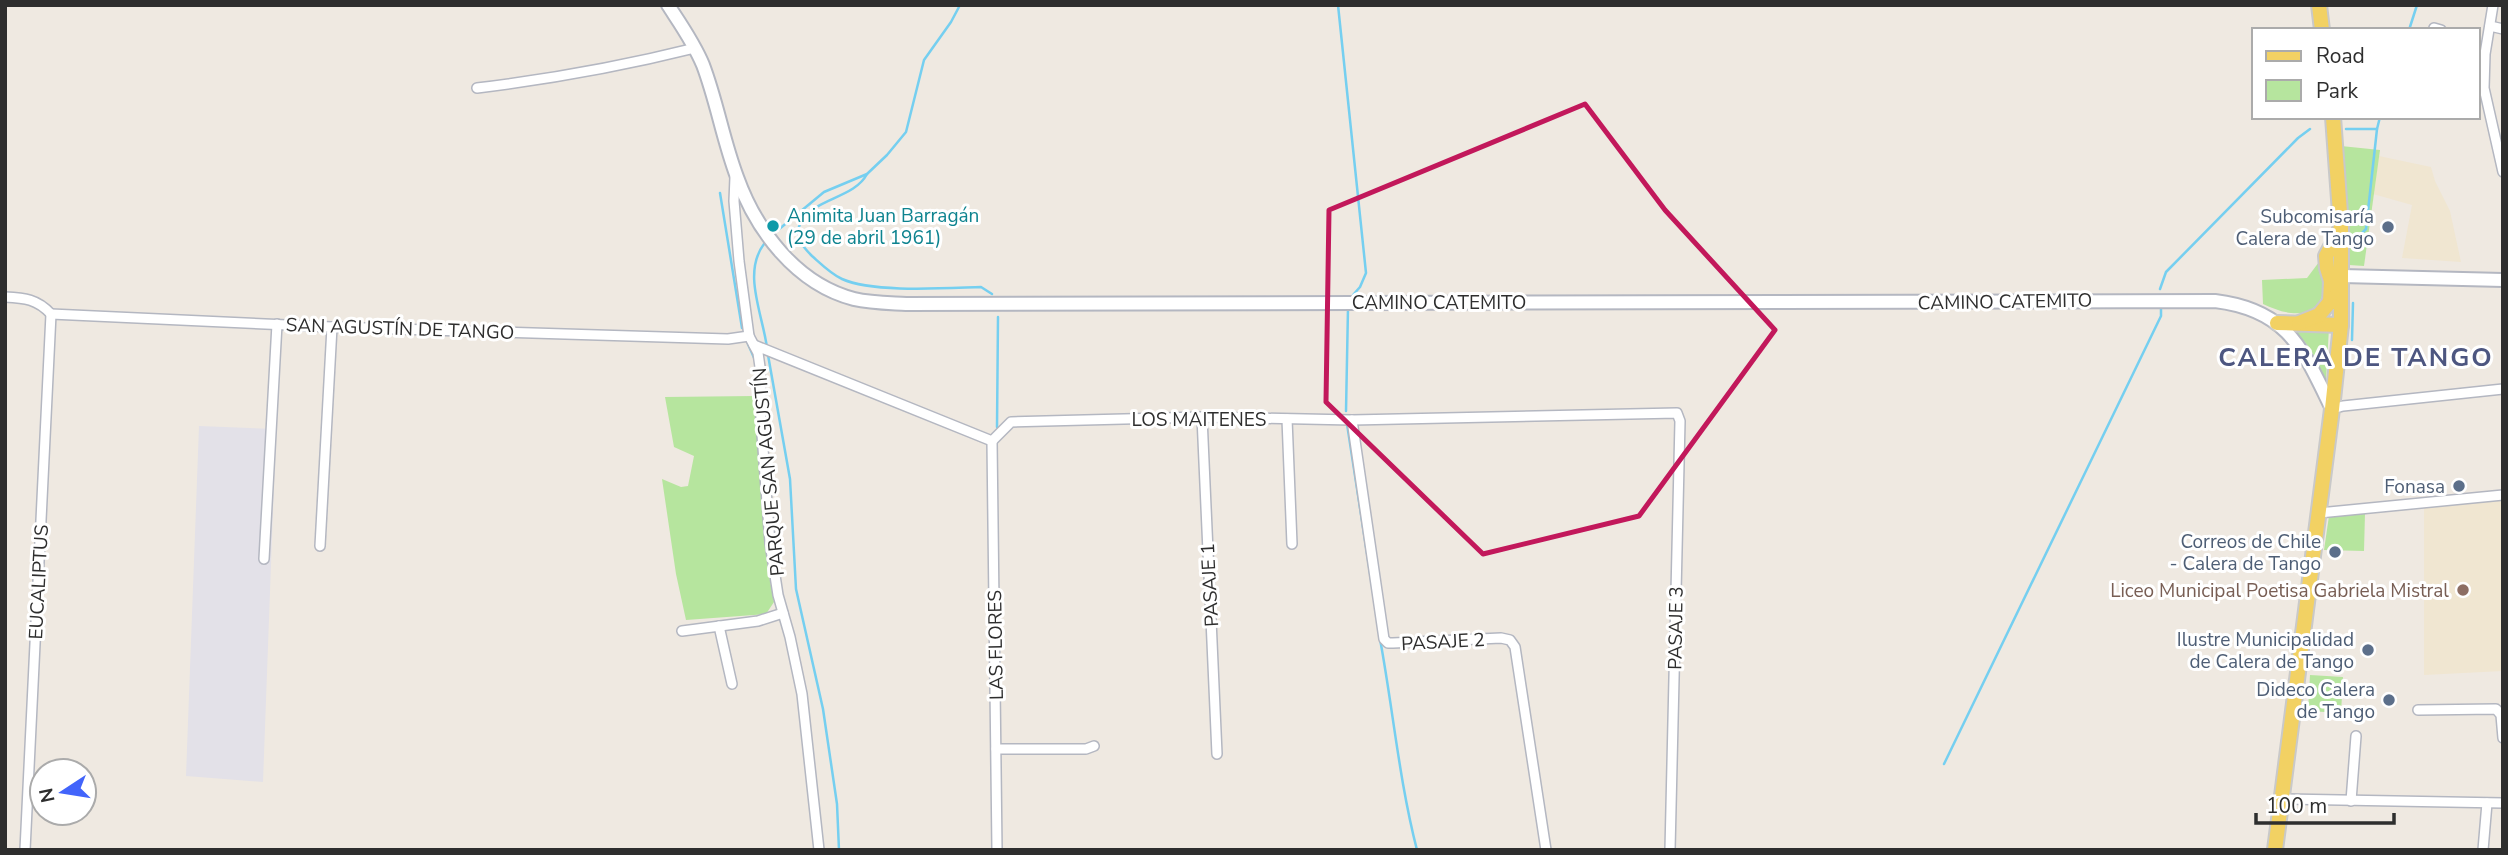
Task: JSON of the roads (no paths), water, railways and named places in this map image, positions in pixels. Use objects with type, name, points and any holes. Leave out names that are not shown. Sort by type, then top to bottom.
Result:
[{"type":"main road","name":"CAMINO CATEMITO","points":[[668,5],[695,48],[713,93],[736,174],[754,217],[781,252],[818,284],[850,298],[881,303],[2204,300],[2238,305],[2259,312],[2277,323],[2305,355],[2332,410]]},
{"type":"main road","points":[[2319,5],[2322,28]]},
{"type":"main road","points":[[2275,850],[2341,325],[2342,227],[2333,119]]},
{"type":"main road","points":[[2330,303],[2328,252],[2342,227]]},
{"type":"main road","points":[[2327,268],[2335,275],[2343,276],[2503,280]]},
{"type":"main road","points":[[2299,323],[2319,315],[2330,303],[2343,276]]},
{"type":"main road","points":[[2277,323],[2341,325]]},
{"type":"street","points":[[2493,5],[2490,26],[2483,38],[2484,88],[2502,169]]},
{"type":"street","points":[[2490,26],[2503,29]]},
{"type":"street","points":[[477,88],[559,78],[695,48]]},
{"type":"street","name":"PARQUE SAN AGUSTÍN","points":[[736,174],[736,220],[760,367],[770,542],[803,706],[818,850]]},
{"type":"street","points":[[736,220],[748,215],[754,217]]},
{"type":"street","points":[[5,297],[30,298],[44,306],[51,314]]},
{"type":"street","name":"SAN AGUSTÍN DE TANGO","points":[[51,314],[332,327],[728,339],[755,343]]},
{"type":"street","name":"EUCALIPTUS","points":[[26,850],[51,314]]},
{"type":"street","points":[[264,559],[277,324]]},
{"type":"street","points":[[320,546],[332,327]]},
{"type":"street","points":[[755,343],[771,352],[992,441]]},
{"type":"street","points":[[2332,410],[2343,406],[2503,389]]},
{"type":"street","name":"LOS MAITENES","points":[[992,441],[1011,422],[1202,417],[1352,420],[1671,413]]},
{"type":"street","name":"PASAJE 3","points":[[1670,850],[1680,421],[1677,413],[1671,413]]},
{"type":"street","name":"PASAJE 1","points":[[1202,417],[1217,754]]},
{"type":"street","points":[[1287,419],[1292,544]]},
{"type":"street","name":"PASAJE 2","points":[[1352,420],[1384,639],[1388,643],[1501,638],[1510,640],[1515,647],[1546,850]]},
{"type":"street","name":"LAS FLORES","points":[[992,441],[997,850]]},
{"type":"street","points":[[2319,513],[2503,495]]},
{"type":"street","points":[[682,631],[758,621],[783,612]]},
{"type":"street","points":[[719,626],[732,684]]},
{"type":"street","points":[[2418,710],[2496,709],[2501,715],[2503,738]]},
{"type":"street","points":[[2351,801],[2356,736]]},
{"type":"street","points":[[996,749],[1086,749],[1094,746]]},
{"type":"street","points":[[2281,799],[2503,803]]},
{"type":"street","points":[[2483,850],[2487,803]]},
{"type":"waterway","points":[[772,235],[824,192],[867,174],[906,132],[924,60],[960,5]]},
{"type":"waterway","points":[[1338,5],[1366,273],[1353,295]]},
{"type":"waterway","points":[[2410,28],[2417,5]]},
{"type":"waterway","points":[[2355,240],[2366,229],[2380,119]]},
{"type":"waterway","points":[[2160,289],[2166,272],[2310,129]]},
{"type":"waterway","points":[[2346,129],[2377,129]]},
{"type":"waterway","points":[[867,174],[853,189],[823,203],[806,215],[798,233],[812,256],[834,274],[855,283],[910,289],[981,287],[992,294]]},
{"type":"waterway","points":[[720,193],[742,328]]},
{"type":"waterway","points":[[764,244],[758,255],[754,281],[767,348]]},
{"type":"waterway","points":[[2352,340],[2353,303]]},
{"type":"waterway","points":[[1346,411],[1348,308]]},
{"type":"waterway","points":[[1944,764],[2161,316],[2161,309]]},
{"type":"waterway","points":[[997,427],[998,317]]},
{"type":"waterway","points":[[748,344],[755,360]]},
{"type":"waterway","points":[[768,355],[790,479],[796,589],[823,709],[837,804],[839,850]]},
{"type":"waterway","points":[[1347,424],[1376,611]]},
{"type":"waterway","points":[[1380,639],[1401,771],[1417,850]]},
{"type":"place","name":"Animita Juan Barragán (29 de abril 1961)","points":[[773,226]]},
{"type":"place","name":"Subcomisaría Calera de Tango","points":[[2388,227]]},
{"type":"place","name":"Fonasa","points":[[2459,486]]},
{"type":"place","name":"Correos de Chile - Calera de Tango","points":[[2335,552]]},
{"type":"place","name":"Liceo Municipal Poetisa Gabriela Mistral","points":[[2463,590]]},
{"type":"place","name":"Ilustre Municipalidad de Calera de Tango","points":[[2368,650]]},
{"type":"place","name":"Dideco Calera de Tango","points":[[2389,700]]},
{"type":"district","name":"CALERA DE TANGO","points":[[2356,357]]}]
